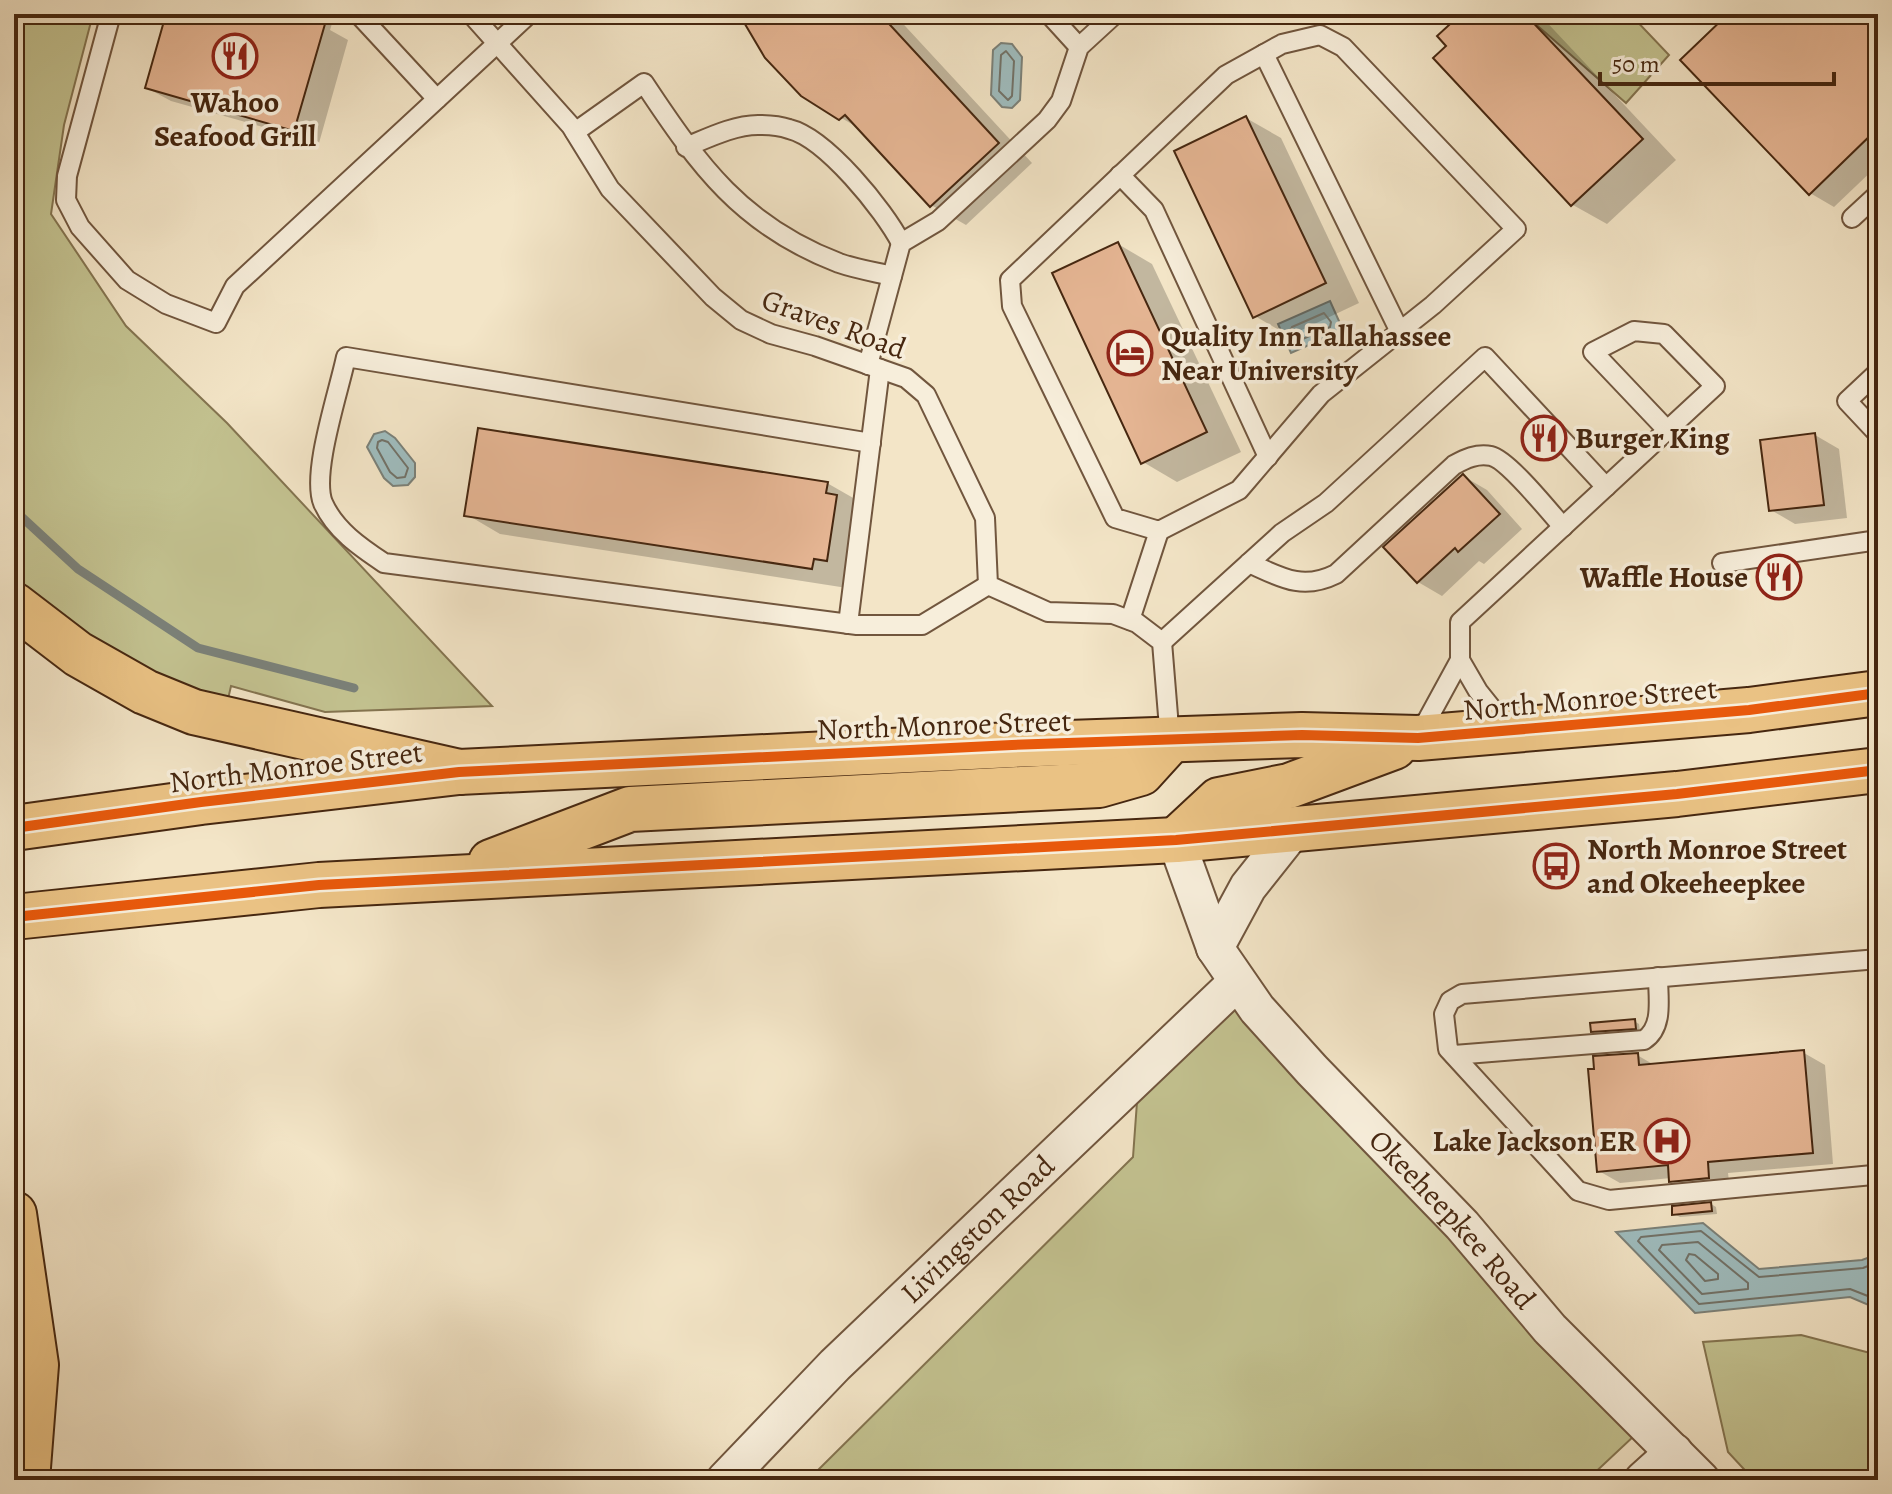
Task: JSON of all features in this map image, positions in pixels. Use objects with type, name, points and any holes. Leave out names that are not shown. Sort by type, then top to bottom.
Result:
[{"type":"highway","points":[[14,605],[78,654],[145,692],[194,712],[459,772]]},
{"type":"highway","name":"North Monroe Street","points":[[14,828],[201,802],[459,772],[1012,745],[1302,735],[1418,738],[1749,710],[1878,693]]},
{"type":"highway","points":[[1176,840],[1219,800],[1289,786],[1418,738]]},
{"type":"highway","points":[[450,877],[630,809],[1099,785],[1141,773],[1170,741]]},
{"type":"highway","points":[[14,917],[319,885],[1176,840],[1677,794],[1878,770]]},
{"type":"highway","points":[[14,1214],[36,1365],[27,1480]]},
{"type":"street","points":[[1215,948],[1248,887],[1294,829]]},
{"type":"street","name":"Okeeheepkee Road","points":[[1176,840],[1215,948],[1236,983],[1312,1070],[1462,1225],[1550,1329],[1701,1480]]},
{"type":"street","name":"Livingston Road","points":[[725,1480],[835,1365],[1236,983]]},
{"type":"street","points":[[1643,1480],[1674,1452]]},
{"type":"lane","points":[[111,14],[67,176],[66,200],[80,227],[127,280],[166,304],[216,323],[235,286],[529,14]]},
{"type":"lane","name":"Graves Road","points":[[471,14],[575,132],[620,201],[713,297],[741,320],[771,334],[906,378],[926,395],[985,518],[988,585]]},
{"type":"lane","points":[[1049,14],[1079,47]]},
{"type":"lane","points":[[848,624],[871,443],[874,367],[901,243],[938,221],[1047,120],[1061,101],[1079,47],[1115,14]]},
{"type":"lane","points":[[361,17],[437,99]]},
{"type":"lane","points":[[1320,35],[1343,47],[1516,229],[1433,305],[1321,394],[1239,490],[1159,531],[1115,518],[1012,306],[1010,280],[1226,75],[1264,54],[1282,44],[1320,35]]},
{"type":"lane","points":[[1264,54],[1400,332]]},
{"type":"lane","points":[[575,132],[644,83],[686,147],[748,214],[783,236],[841,263],[892,276]]},
{"type":"lane","points":[[686,147],[732,129],[756,124],[791,129],[822,147],[877,203],[901,243]]},
{"type":"lane","points":[[1120,175],[1154,210],[1268,457]]},
{"type":"lane","points":[[1852,218],[1878,194]]},
{"type":"lane","points":[[1418,738],[1460,660],[1460,622],[1715,386],[1664,334],[1634,331],[1593,352],[1667,430]]},
{"type":"lane","points":[[871,443],[346,357],[319,475],[322,500],[334,522],[359,546],[384,563],[848,624],[922,625],[988,585],[1048,612],[1113,614],[1130,620],[1162,642]]},
{"type":"lane","points":[[1162,642],[1282,533],[1326,503],[1485,357],[1606,487]]},
{"type":"lane","points":[[1878,372],[1847,401],[1878,434]]},
{"type":"lane","points":[[1249,563],[1282,578],[1302,583],[1320,582],[1336,574],[1454,465],[1480,455],[1494,456],[1507,466],[1563,527]]},
{"type":"lane","points":[[1130,620],[1159,531]]},
{"type":"lane","points":[[1722,563],[1878,540]]},
{"type":"lane","points":[[1162,642],[1170,741]]},
{"type":"lane","points":[[1460,660],[1478,691],[1509,730]]},
{"type":"lane","points":[[1878,959],[1462,994],[1450,1001],[1444,1014],[1448,1049],[1578,1191],[1609,1200],[1873,1175],[1878,1169]]},
{"type":"lane","points":[[1454,1055],[1644,1040],[1657,1024],[1658,977]]},
{"type":"shaded area","points":[[14,14],[93,14],[64,125],[51,214],[126,326],[227,423],[492,706],[325,712],[231,686],[226,708],[129,669],[14,588]]},
{"type":"shaded area","points":[[1524,14],[1630,14],[1669,55],[1626,103]]},
{"type":"shaded area","points":[[1236,1008],[1635,1435],[1587,1480],[808,1480],[1133,1157],[1137,1102]]},
{"type":"shaded area","points":[[1801,1335],[1878,1355],[1878,1480],[1754,1480],[1728,1452],[1703,1342]]},
{"type":"water","points":[[1001,43],[1012,44],[1022,57],[1020,100],[1012,108],[1002,107],[991,95],[993,50]]},
{"type":"water","points":[[1330,301],[1343,330],[1291,353],[1278,324]]},
{"type":"water","points":[[385,431],[395,438],[415,463],[415,477],[408,485],[393,486],[384,478],[367,447],[374,434]]},
{"type":"water","points":[[1703,1223],[1759,1269],[1862,1260],[1873,1256],[1878,1250],[1878,1309],[1850,1297],[1695,1313],[1616,1232]]},
{"type":"building","name":"Wahoo Seafood Grill","points":[[166,14],[307,14],[306,19],[325,24],[294,131],[145,88]]},
{"type":"building","points":[[739,14],[880,14],[999,143],[930,207],[845,115],[839,120],[801,96],[765,58]]},
{"type":"building","points":[[1461,14],[1525,14],[1643,139],[1571,206],[1433,58],[1446,46],[1437,36]]},
{"type":"building","points":[[1728,14],[1878,14],[1878,128],[1809,195],[1680,60]]},
{"type":"building","points":[[1246,116],[1326,283],[1253,318],[1174,151]]},
{"type":"building","name":"Quality Inn Tallahassee Near University","points":[[1118,242],[1207,432],[1141,464],[1052,273]]},
{"type":"building","points":[[478,428],[828,482],[826,493],[837,495],[827,561],[814,559],[812,569],[464,516]]},
{"type":"building","points":[[1815,433],[1824,505],[1769,511],[1760,440]]},
{"type":"building","points":[[1463,474],[1500,514],[1458,552],[1455,548],[1417,583],[1383,547]]},
{"type":"building","points":[[1635,1019],[1636,1029],[1591,1032],[1590,1023]]},
{"type":"building","points":[[1804,1050],[1813,1153],[1708,1162],[1709,1178],[1669,1182],[1668,1165],[1597,1172],[1588,1069],[1594,1069],[1593,1056],[1638,1053],[1639,1065]]},
{"type":"building","points":[[1711,1202],[1712,1211],[1672,1215],[1672,1206]]},
{"type":"waterway","points":[[14,510],[78,569],[198,648],[354,688]]},
{"type":"cycle path","points":[[14,828],[201,802],[459,772],[1012,745],[1302,735],[1418,738],[1749,710],[1878,693]]},
{"type":"cycle path","points":[[14,917],[319,885],[1176,840],[1677,794],[1878,770]]},
{"type":"place","name":"Wahoo Seafood Grill","points":[[235,56]]},
{"type":"place","name":"Quality Inn Tallahassee Near University","points":[[1130,353]]},
{"type":"place","name":"Burger King","points":[[1544,438]]},
{"type":"place","name":"Waffle House","points":[[1779,577]]},
{"type":"place","name":"North Monroe Street and Okeeheepkee","points":[[1556,866]]},
{"type":"place","name":"Lake Jackson ER","points":[[1667,1141]]}]
